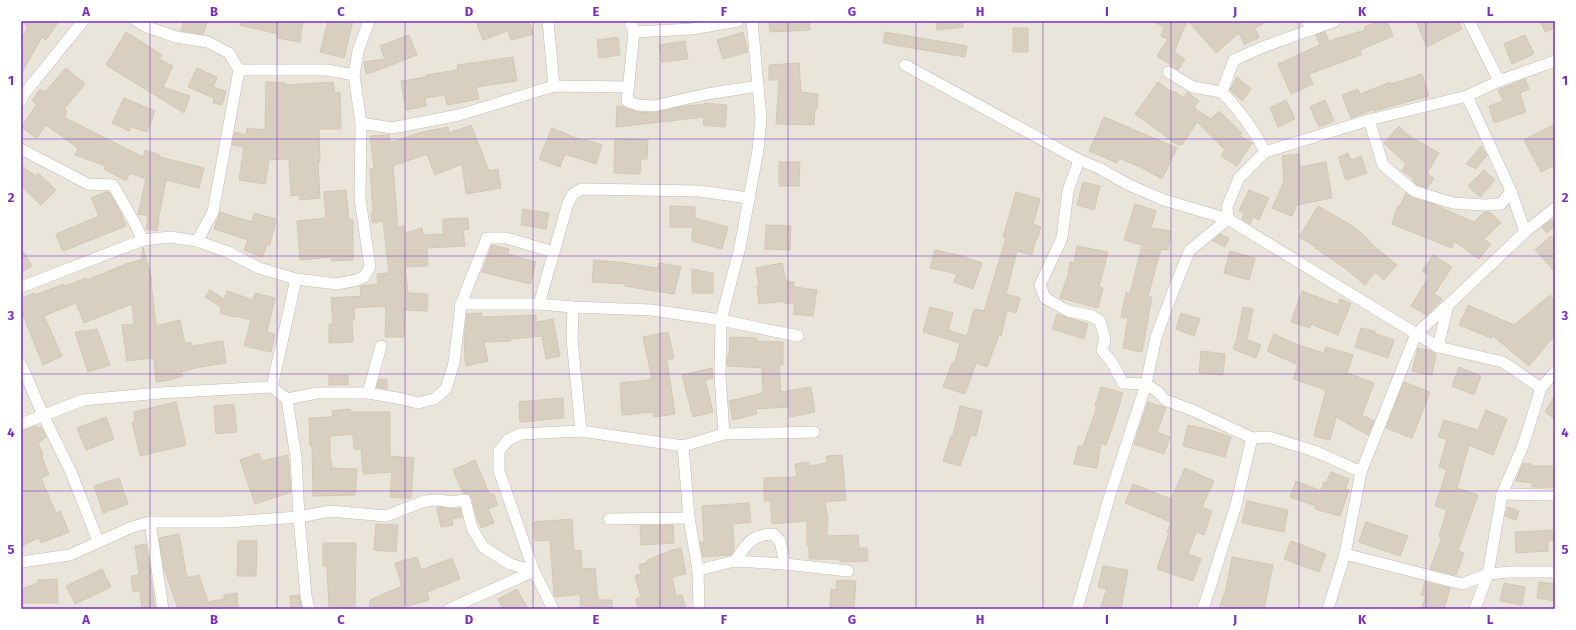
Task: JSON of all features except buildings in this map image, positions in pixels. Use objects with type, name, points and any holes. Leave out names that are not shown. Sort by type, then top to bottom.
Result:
[{"type":"street","points":[[21,101],[24,94],[83,21]]},
{"type":"street","points":[[136,21],[147,27],[176,37],[208,42],[228,53],[239,70],[213,212],[197,241]]},
{"type":"street","points":[[21,287],[143,240],[170,236],[197,241],[228,252],[259,268],[296,279],[337,284],[357,280],[364,276],[370,268],[360,199],[361,123],[354,75],[358,51],[368,21]]},
{"type":"street","points":[[548,21],[554,86]]},
{"type":"street","points":[[738,21],[692,29],[632,26],[627,101],[638,105],[654,106],[707,94],[758,86]]},
{"type":"street","points":[[724,434],[720,375],[721,320],[740,247],[750,198],[758,150],[761,118],[752,21]]},
{"type":"street","points":[[1222,92],[1234,60],[1263,48],[1309,25],[1335,21]]},
{"type":"street","points":[[1469,21],[1499,81]]},
{"type":"street","points":[[1228,219],[1227,207],[1239,178],[1266,152],[1369,120],[1467,96],[1499,81],[1555,61]]},
{"type":"street","points":[[905,65],[1079,160],[1099,168],[1129,185],[1164,200],[1228,219],[1438,348],[1502,362],[1541,388]]},
{"type":"street","points":[[239,70],[327,70],[354,75]]},
{"type":"street","points":[[1168,72],[1193,87],[1222,92],[1241,112],[1266,152]]},
{"type":"street","points":[[361,123],[392,128],[459,115],[554,86],[628,87]]},
{"type":"street","points":[[1467,96],[1511,191],[1525,232]]},
{"type":"street","points":[[1369,120],[1383,165],[1414,191],[1453,203],[1485,205],[1501,204],[1511,191]]},
{"type":"street","points":[[21,149],[88,184],[113,185],[143,240]]},
{"type":"street","points":[[1079,160],[1068,191],[1062,238],[1040,286],[1045,298],[1068,311],[1092,316],[1100,321],[1105,339],[1102,350],[1111,361],[1123,383],[1146,384],[1158,392],[1165,400],[1192,410],[1252,438],[1269,437],[1317,452],[1361,472]]},
{"type":"street","points":[[539,304],[568,203],[573,194],[582,189],[699,191],[750,198]]},
{"type":"street","points":[[1328,609],[1345,554],[1361,472],[1416,334],[1525,232],[1555,208]]},
{"type":"street","points":[[1077,609],[1110,495],[1146,384],[1156,337],[1190,250],[1228,219]]},
{"type":"street","points":[[287,398],[317,393],[368,393],[418,403],[434,399],[446,389],[454,363],[461,304],[487,238],[506,238],[554,252]]},
{"type":"street","points":[[272,387],[296,279]]},
{"type":"street","points":[[461,304],[539,304],[651,310],[721,320],[798,336]]},
{"type":"street","points":[[1438,348],[1448,305]]},
{"type":"street","points":[[573,307],[572,339],[581,431]]},
{"type":"street","points":[[368,393],[381,346]]},
{"type":"street","points":[[21,364],[43,415],[71,472],[98,541]]},
{"type":"street","points":[[1475,609],[1488,574],[1502,494],[1523,446],[1541,388],[1555,372]]},
{"type":"street","points":[[21,424],[83,400],[160,393],[272,387],[287,398],[296,458],[298,517],[306,596],[309,609]]},
{"type":"street","points":[[553,609],[534,571],[499,471],[499,451],[508,440],[520,434],[581,431],[683,446],[724,434],[814,432]]},
{"type":"street","points":[[1204,609],[1236,505],[1252,438]]},
{"type":"street","points":[[683,446],[689,518],[698,570],[700,609]]},
{"type":"street","points":[[1502,494],[1555,495]]},
{"type":"street","points":[[21,562],[70,555],[98,541],[132,527],[150,522],[228,522],[298,517],[330,511],[386,516],[425,500],[450,502],[465,500],[472,528],[483,547],[510,564],[534,571]]},
{"type":"street","points":[[609,519],[689,518]]},
{"type":"street","points":[[150,522],[163,609]]},
{"type":"street","points":[[736,561],[750,540],[761,535],[773,534],[780,540],[785,564]]},
{"type":"street","points":[[1345,554],[1462,584],[1488,574],[1510,572],[1555,572]]},
{"type":"street","points":[[698,570],[736,561],[785,564],[848,571]]},
{"type":"street","points":[[449,609],[534,571]]},
{"type":"shaded area","points":[[21,21],[1555,21],[1555,609],[21,609]]}]
